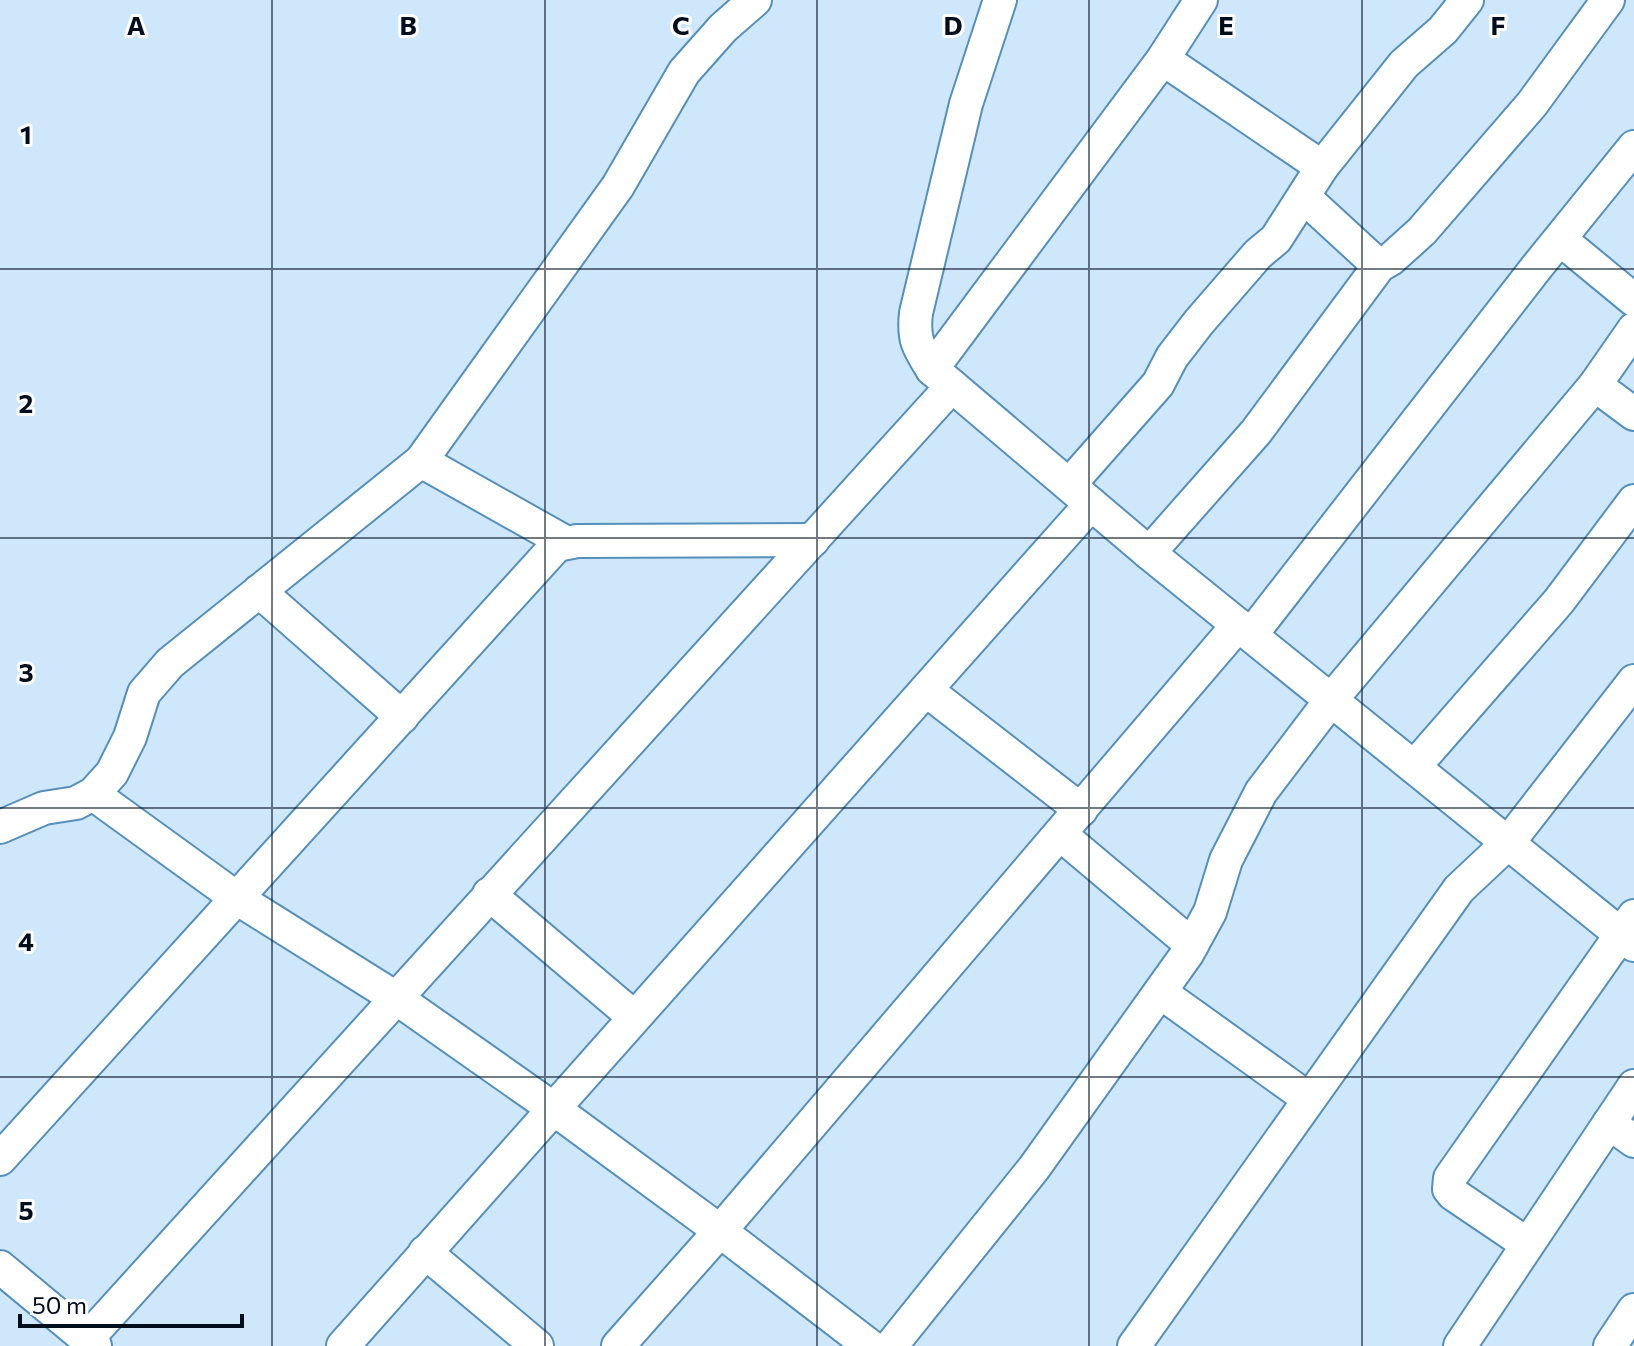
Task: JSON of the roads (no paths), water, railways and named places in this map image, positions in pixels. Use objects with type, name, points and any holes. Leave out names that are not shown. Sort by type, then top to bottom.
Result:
[{"type":"street","points":[[0,827],[44,808],[76,803],[93,794],[112,773],[130,737],[144,693],[170,663],[421,461],[618,186],[684,72],[723,28],[755,0]]},
{"type":"street","points":[[1000,0],[966,104],[916,313],[914,332],[919,349],[942,378],[1149,553],[1508,843],[1630,931],[1450,1178],[1449,1189],[1453,1194],[1527,1244]]},
{"type":"street","points":[[0,1267],[91,1342],[489,894],[813,540],[942,378],[1201,0]]},
{"type":"street","points":[[343,1346],[926,690],[1080,495],[1158,384],[1172,357],[1199,322],[1258,254],[1276,239],[1322,167],[1404,64],[1443,30],[1467,0]]},
{"type":"street","points":[[1149,553],[1256,432],[1379,266],[1422,231],[1532,104],[1608,0]]},
{"type":"street","points":[[1163,59],[1322,167]]},
{"type":"street","points":[[618,1346],[1070,822],[1244,630],[1634,147]]},
{"type":"street","points":[[1304,197],[1379,266]]},
{"type":"street","points":[[1560,239],[1634,300]]},
{"type":"street","points":[[891,1346],[1034,1168],[1192,945],[1210,912],[1226,860],[1261,792],[1331,700],[1595,385],[1634,329]]},
{"type":"street","points":[[1595,385],[1634,414]]},
{"type":"street","points":[[421,461],[565,542]]},
{"type":"street","points":[[1414,767],[1559,601],[1634,501]]},
{"type":"street","points":[[0,1159],[557,545],[565,542],[813,540]]},
{"type":"street","points":[[259,591],[402,717]]},
{"type":"street","points":[[1134,1346],[1459,889],[1508,843],[1634,681]]},
{"type":"street","points":[[926,690],[1070,822],[1192,945]]},
{"type":"street","points":[[93,794],[238,899],[396,998],[554,1109],[870,1346]]},
{"type":"street","points":[[489,894],[634,1017]]},
{"type":"street","points":[[1160,992],[1309,1099]]},
{"type":"street","points":[[1460,1346],[1527,1244],[1621,1132],[1634,1086]]},
{"type":"street","points":[[425,1252],[537,1346]]}]
